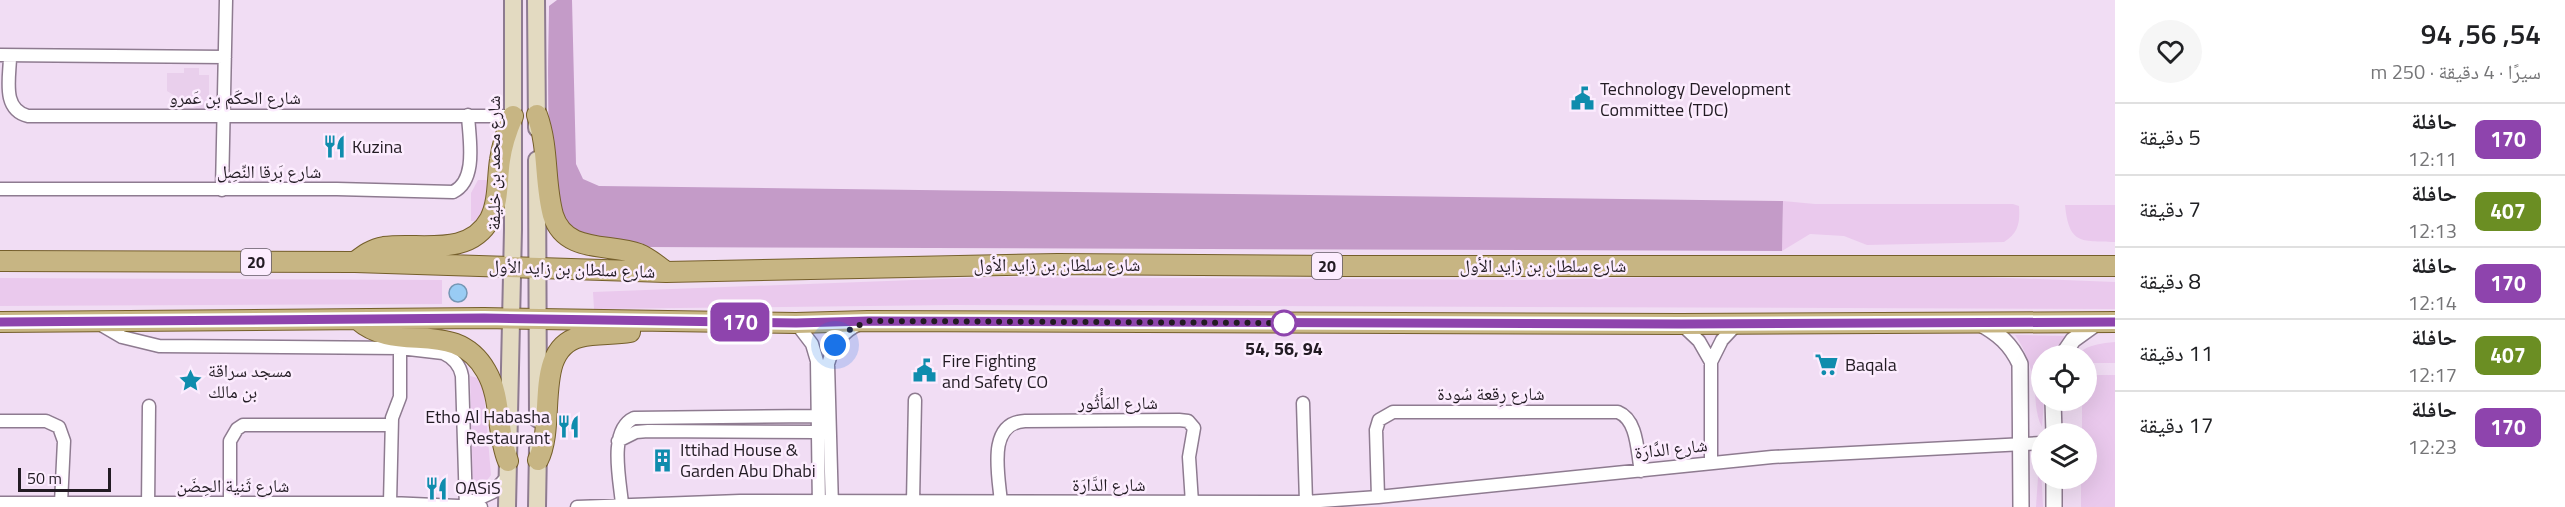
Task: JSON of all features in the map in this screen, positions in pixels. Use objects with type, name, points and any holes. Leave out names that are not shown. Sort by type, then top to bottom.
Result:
[{"type":"main road","name":"شارع محمد بن خليفة","points":[[507,507],[512,268],[513,0]]},
{"type":"main road","points":[[536,0],[537,507]]},
{"type":"main road","points":[[537,115],[545,143],[553,215],[564,233],[581,244],[639,254],[666,272]]},
{"type":"main road","points":[[355,262],[373,250],[462,243],[481,231],[494,208],[500,159],[513,116]]},
{"type":"main road","name":"شارع سلطان بن زايد الأول","points":[[0,261],[355,262],[666,272],[1058,264],[2115,266]]},
{"type":"main road","points":[[0,322],[511,319],[796,323],[2107,322]]},
{"type":"main road","points":[[358,320],[366,327],[386,336],[452,341],[475,356],[487,371],[494,390],[508,468]]},
{"type":"main road","points":[[538,459],[546,436],[551,366],[559,350],[579,337],[639,330],[659,321]]},
{"type":"main road","points":[[509,368],[516,360],[522,358],[532,361],[538,370]]},
{"type":"street","points":[[222,190],[226,0]]},
{"type":"street","points":[[5,56],[225,57]]},
{"type":"street","name":"شارع الحكَم بن عَمرو","points":[[5,56],[9,100],[21,115],[34,117],[513,116]]},
{"type":"street","name":"شارع بَرقا النِّصِل","points":[[0,189],[453,192],[464,185],[468,174],[468,115]]},
{"type":"street","points":[[97,322],[122,337],[159,345],[400,348],[443,353],[455,360],[462,376],[466,506]]},
{"type":"street","points":[[832,504],[828,364],[840,338],[847,331],[864,322]]},
{"type":"street","points":[[1711,462],[1711,362],[1722,340],[1739,322]]},
{"type":"street","points":[[2070,345],[2073,340],[2107,322]]},
{"type":"street","points":[[796,323],[808,336],[815,352],[819,504]]},
{"type":"street","points":[[1979,323],[2001,336],[2009,344],[2020,364],[2021,507]]},
{"type":"street","points":[[1681,324],[1699,341],[1711,362]]},
{"type":"street","points":[[390,503],[392,425],[400,397],[400,348]]},
{"type":"street","points":[[914,502],[915,400]]},
{"type":"street","points":[[1302,404],[1305,502]]},
{"type":"street","points":[[148,406],[148,506]]},
{"type":"street","name":"شارع رِقعة سُودة","points":[[1378,497],[1377,424],[1383,416],[1393,412],[1618,412],[1626,416],[1632,424],[1641,471]]},
{"type":"street","points":[[622,504],[618,441],[622,427],[630,420],[639,417],[817,417]]},
{"type":"street","name":"شارع المَأْثُور","points":[[1000,503],[998,445],[1003,430],[1009,425],[1025,421],[1179,420],[1188,421],[1194,428],[1189,457],[1192,503]]},
{"type":"street","points":[[0,421],[46,421],[59,427],[64,441],[61,503]]},
{"type":"street","points":[[230,504],[230,441],[232,434],[243,425],[392,425]]},
{"type":"street","points":[[618,441],[636,432],[648,431],[817,432]]},
{"type":"street","name":"شارع الدَّارَة","points":[[577,507],[622,504],[1305,502],[1378,497],[1711,462],[2031,442]]},
{"type":"street","name":"شارع ثَنية الحِضَن","points":[[466,506],[487,497],[499,487],[508,468]]},
{"type":"street","points":[[2054,489],[2054,507]]},
{"type":"street","name":"شارع ثَنية الحِضَن","points":[[0,503],[148,506],[390,503],[481,507]]},
{"type":"shaded area","points":[[557,0],[572,0],[576,164],[583,179],[599,186],[1783,201],[1782,251],[647,247],[606,239],[583,234],[568,227],[560,213],[554,189],[548,88],[549,6]]},
{"type":"shaded area","points":[[184,68],[199,68],[199,75],[209,75],[209,110],[198,110],[167,91],[167,73],[184,73]]},
{"type":"shaded area","points":[[478,180],[490,180],[482,222],[471,221],[471,193]]},
{"type":"shaded area","points":[[1783,201],[1815,204],[2013,204],[2019,206],[2019,217],[2016,231],[2004,242],[1867,245],[1844,236],[1810,234],[1782,251]]},
{"type":"shaded area","points":[[2065,205],[2115,205],[2115,242],[2078,238],[2070,227]]},
{"type":"shaded area","points":[[1739,275],[1931,275],[2115,282],[2115,309],[953,305],[594,309],[593,292],[993,277],[1540,280]]},
{"type":"shaded area","points":[[0,278],[442,280],[442,304],[0,306]]},
{"type":"shaded area","points":[[2015,335],[2066,336],[2060,345],[2031,345],[2031,372],[2022,346]]},
{"type":"shaded area","points":[[2115,342],[2115,363],[2097,363],[2096,345]]},
{"type":"shaded area","points":[[2097,375],[2115,375],[2115,507],[2081,507],[2081,489],[2097,489],[2097,423],[2082,423],[2082,411],[2097,411]]},
{"type":"shaded area","points":[[470,376],[478,378],[484,393],[491,475],[480,490],[473,491]]},
{"type":"shaded area","points":[[2037,411],[2043,411],[2042,423]]},
{"type":"shaded area","points":[[2037,489],[2042,489],[2043,507],[2036,507]]},
{"type":"water","points":[[458,284],[464,287],[467,293],[464,299],[458,302],[452,299],[449,293],[452,287]]},
{"type":"bus line","name":"170","points":[[0,322],[484,318],[555,321],[796,323],[868,321],[1681,324],[2115,322]]},
{"type":"place","name":"Technology Development Committee (TDC)","points":[[1582,99]]},
{"type":"place","name":"Kuzina","points":[[334,147]]},
{"type":"place","name":"54, 56, 94","points":[[1284,323]]},
{"type":"place","name":"Baqala","points":[[1827,365]]},
{"type":"place","name":"Fire Fighting and Safety CO","points":[[924,371]]},
{"type":"place","name":"مسجد سراقة بن مالك","points":[[190,381]]},
{"type":"place","name":"Etho Al Habasha Restaurant","points":[[568,427]]},
{"type":"place","name":"Ittihad House & Garden Abu Dhabi","points":[[662,460]]},
{"type":"place","name":"OASiS","points":[[437,488]]},
{"type":"route","points":[[835,345],[855,325],[868,321],[1284,323]]}]
